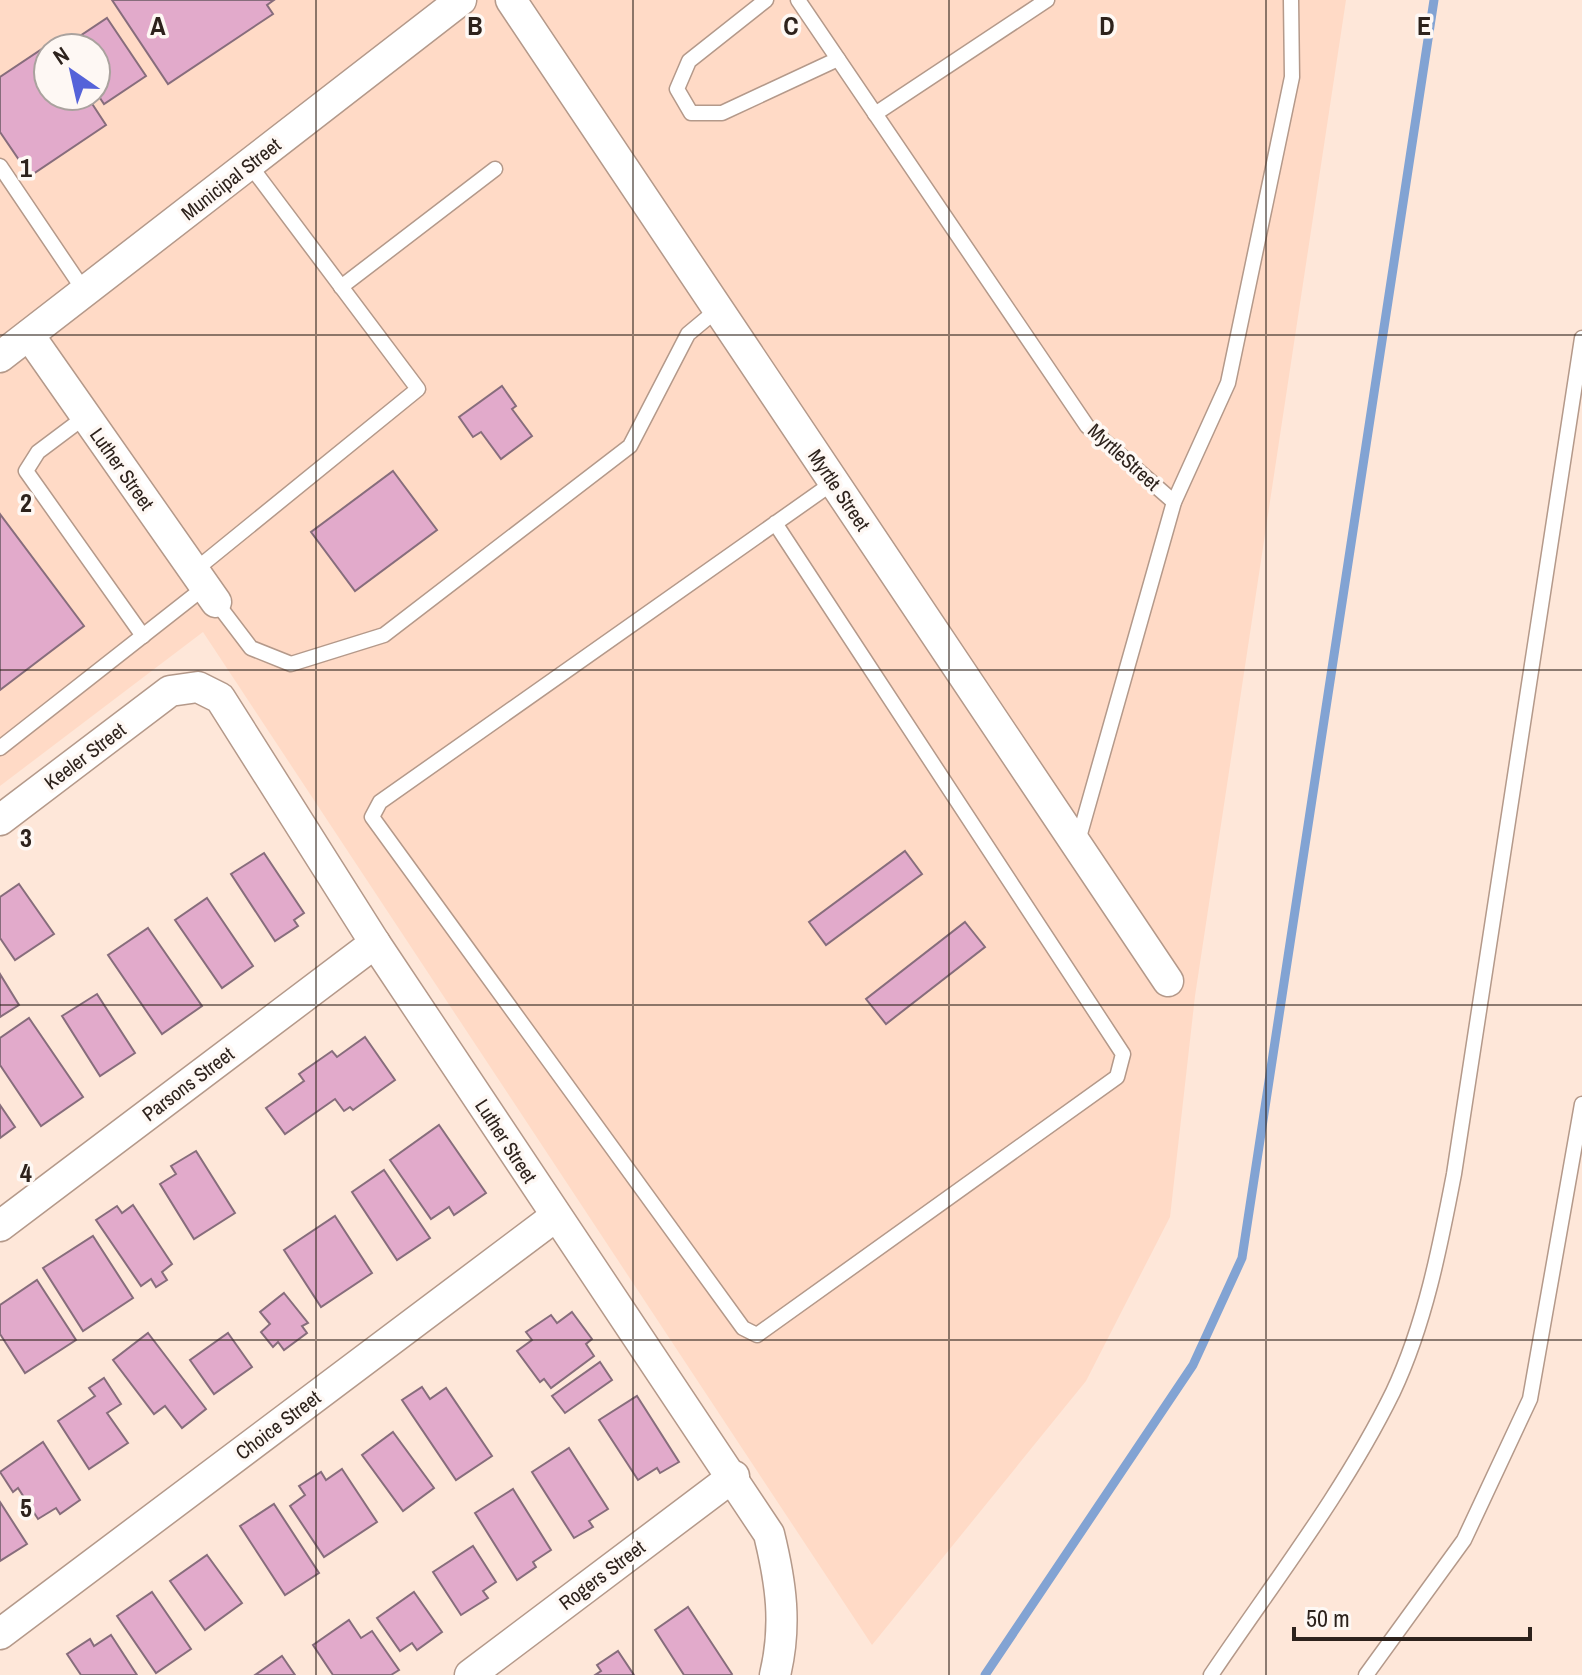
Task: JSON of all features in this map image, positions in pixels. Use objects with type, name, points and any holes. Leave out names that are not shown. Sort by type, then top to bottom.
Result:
[{"type":"street","name":"Municipal Street","points":[[0,357],[461,0]]},
{"type":"street","name":"Myrtle Street","points":[[511,0],[1168,981]]},
{"type":"street","name":"Luther Street","points":[[29,335],[205,586]]},
{"type":"street","name":"Luther Street","points":[[170,691],[198,687],[220,698],[375,943],[734,1476],[769,1534],[781,1584],[784,1639],[775,1675]]},
{"type":"street","name":"Keeler Street","points":[[0,820],[170,691]]},
{"type":"street","name":"Parsons Street","points":[[0,1226],[375,943]]},
{"type":"street","name":"Choice Street","points":[[0,1634],[556,1216]]},
{"type":"street","name":"Rogers Street","points":[[470,1675],[734,1476]]},
{"type":"lane","points":[[766,0],[689,61],[677,89],[691,113],[722,113],[838,59]]},
{"type":"lane","name":"MyrtleStreet","points":[[798,0],[1087,426],[1174,502],[1077,845]]},
{"type":"lane","points":[[875,114],[1047,0]]},
{"type":"lane","points":[[1174,502],[1228,383],[1292,77],[1291,0]]},
{"type":"lane","points":[[0,748],[205,586],[418,389],[249,164]]},
{"type":"lane","points":[[0,166],[85,292]]},
{"type":"lane","points":[[341,287],[495,169]]},
{"type":"lane","points":[[205,586],[251,648],[291,664],[384,635],[630,446],[688,334],[718,309]]},
{"type":"lane","points":[[1211,1675],[1350,1468],[1393,1390],[1422,1314],[1440,1248],[1454,1174],[1582,338]]},
{"type":"lane","points":[[86,416],[38,452],[26,471],[143,636]]},
{"type":"lane","points":[[775,523],[1123,1054],[1117,1077],[757,1335],[743,1328],[372,817],[380,802],[775,523],[834,482]]},
{"type":"lane","points":[[1366,1675],[1464,1540],[1530,1399],[1582,1104]]},
{"type":"shaded area","points":[[0,0],[1346,0],[1195,996],[1170,1217],[1086,1381],[872,1645],[203,632],[0,786]]},
{"type":"building","points":[[112,0],[274,0],[267,5],[273,14],[168,84]]},
{"type":"building","points":[[107,18],[146,76],[112,99],[112,32],[86,32]]},
{"type":"building","points":[[32,56],[32,112],[97,112],[106,125],[30,176],[0,132],[0,77]]},
{"type":"building","points":[[502,386],[516,406],[512,409],[532,436],[501,459],[481,432],[473,437],[459,417]]},
{"type":"building","points":[[393,471],[437,530],[355,591],[311,532]]},
{"type":"building","points":[[0,514],[84,626],[0,690]]},
{"type":"building","points":[[905,851],[922,874],[826,945],[809,922]]},
{"type":"building","points":[[264,853],[304,913],[294,920],[298,926],[275,941],[231,874]]},
{"type":"building","points":[[19,884],[54,934],[15,960],[0,938],[0,897]]},
{"type":"building","points":[[207,898],[253,966],[222,988],[175,920]]},
{"type":"building","points":[[965,922],[985,947],[886,1024],[866,999]]},
{"type":"building","points":[[148,928],[202,1006],[162,1034],[108,955]]},
{"type":"building","points":[[0,974],[19,1005],[0,1017]]},
{"type":"building","points":[[97,994],[135,1053],[100,1076],[62,1016]]},
{"type":"building","points":[[29,1018],[83,1097],[41,1126],[0,1065],[0,1038]]},
{"type":"building","points":[[365,1037],[395,1080],[353,1110],[350,1107],[344,1111],[335,1099],[285,1134],[266,1108],[304,1081],[299,1074],[332,1051],[337,1057]]},
{"type":"building","points":[[0,1105],[15,1127],[0,1138]]},
{"type":"building","points":[[439,1125],[486,1193],[454,1215],[449,1207],[431,1219],[390,1160]]},
{"type":"building","points":[[196,1151],[235,1213],[194,1239],[160,1184],[176,1174],[171,1166]]},
{"type":"building","points":[[384,1170],[430,1238],[397,1260],[352,1192]]},
{"type":"building","points":[[133,1205],[172,1264],[162,1272],[167,1280],[156,1287],[151,1279],[141,1286],[96,1220],[117,1206],[122,1213]]},
{"type":"building","points":[[335,1216],[372,1273],[321,1307],[284,1250]]},
{"type":"building","points":[[93,1236],[133,1298],[83,1331],[43,1268]]},
{"type":"building","points":[[37,1280],[76,1340],[25,1373],[0,1334],[0,1305]]},
{"type":"building","points":[[284,1293],[308,1323],[302,1326],[307,1333],[284,1350],[278,1342],[273,1347],[261,1332],[270,1324],[260,1312]]},
{"type":"building","points":[[572,1312],[592,1339],[586,1344],[594,1356],[551,1388],[544,1379],[540,1382],[517,1351],[532,1340],[526,1332],[551,1315],[557,1323]]},
{"type":"building","points":[[148,1333],[206,1409],[182,1428],[165,1406],[154,1414],[113,1360]]},
{"type":"building","points":[[228,1333],[252,1367],[214,1394],[190,1360]]},
{"type":"building","points":[[600,1362],[612,1380],[565,1413],[552,1396]]},
{"type":"building","points":[[104,1378],[121,1404],[107,1413],[128,1443],[89,1469],[58,1421],[95,1396],[89,1388]]},
{"type":"building","points":[[422,1387],[430,1399],[446,1388],[492,1456],[456,1480],[402,1400]]},
{"type":"building","points":[[637,1396],[679,1462],[660,1473],[657,1468],[638,1480],[599,1420]]},
{"type":"building","points":[[393,1432],[434,1488],[403,1511],[362,1455]]},
{"type":"building","points":[[43,1442],[80,1500],[60,1514],[56,1508],[38,1519],[18,1488],[13,1492],[0,1472]]},
{"type":"building","points":[[569,1448],[608,1509],[589,1521],[593,1527],[574,1538],[532,1472]]},
{"type":"building","points":[[342,1469],[377,1522],[324,1557],[290,1506],[305,1495],[299,1486],[321,1472],[326,1480]]},
{"type":"building","points":[[513,1489],[551,1550],[533,1562],[536,1567],[517,1580],[475,1513]]},
{"type":"building","points":[[0,1502],[27,1544],[0,1561]]},
{"type":"building","points":[[274,1504],[319,1573],[285,1595],[240,1526]]},
{"type":"building","points":[[473,1546],[496,1582],[483,1591],[488,1598],[461,1615],[433,1572]]},
{"type":"building","points":[[207,1555],[242,1603],[205,1630],[170,1581]]},
{"type":"building","points":[[152,1592],[191,1649],[156,1673],[117,1616]]},
{"type":"building","points":[[414,1592],[442,1632],[417,1650],[412,1643],[400,1651],[377,1618]]},
{"type":"building","points":[[688,1607],[731,1675],[684,1675],[655,1630]]},
{"type":"building","points":[[349,1620],[361,1638],[372,1631],[399,1670],[391,1675],[333,1675],[313,1645]]},
{"type":"building","points":[[111,1635],[137,1675],[81,1675],[67,1654],[90,1639],[94,1646]]},
{"type":"building","points":[[618,1651],[634,1675],[595,1675],[601,1671],[597,1665]]},
{"type":"building","points":[[282,1656],[295,1675],[255,1675]]},
{"type":"waterway","points":[[985,1675],[1193,1365],[1242,1258],[1434,0]]}]
